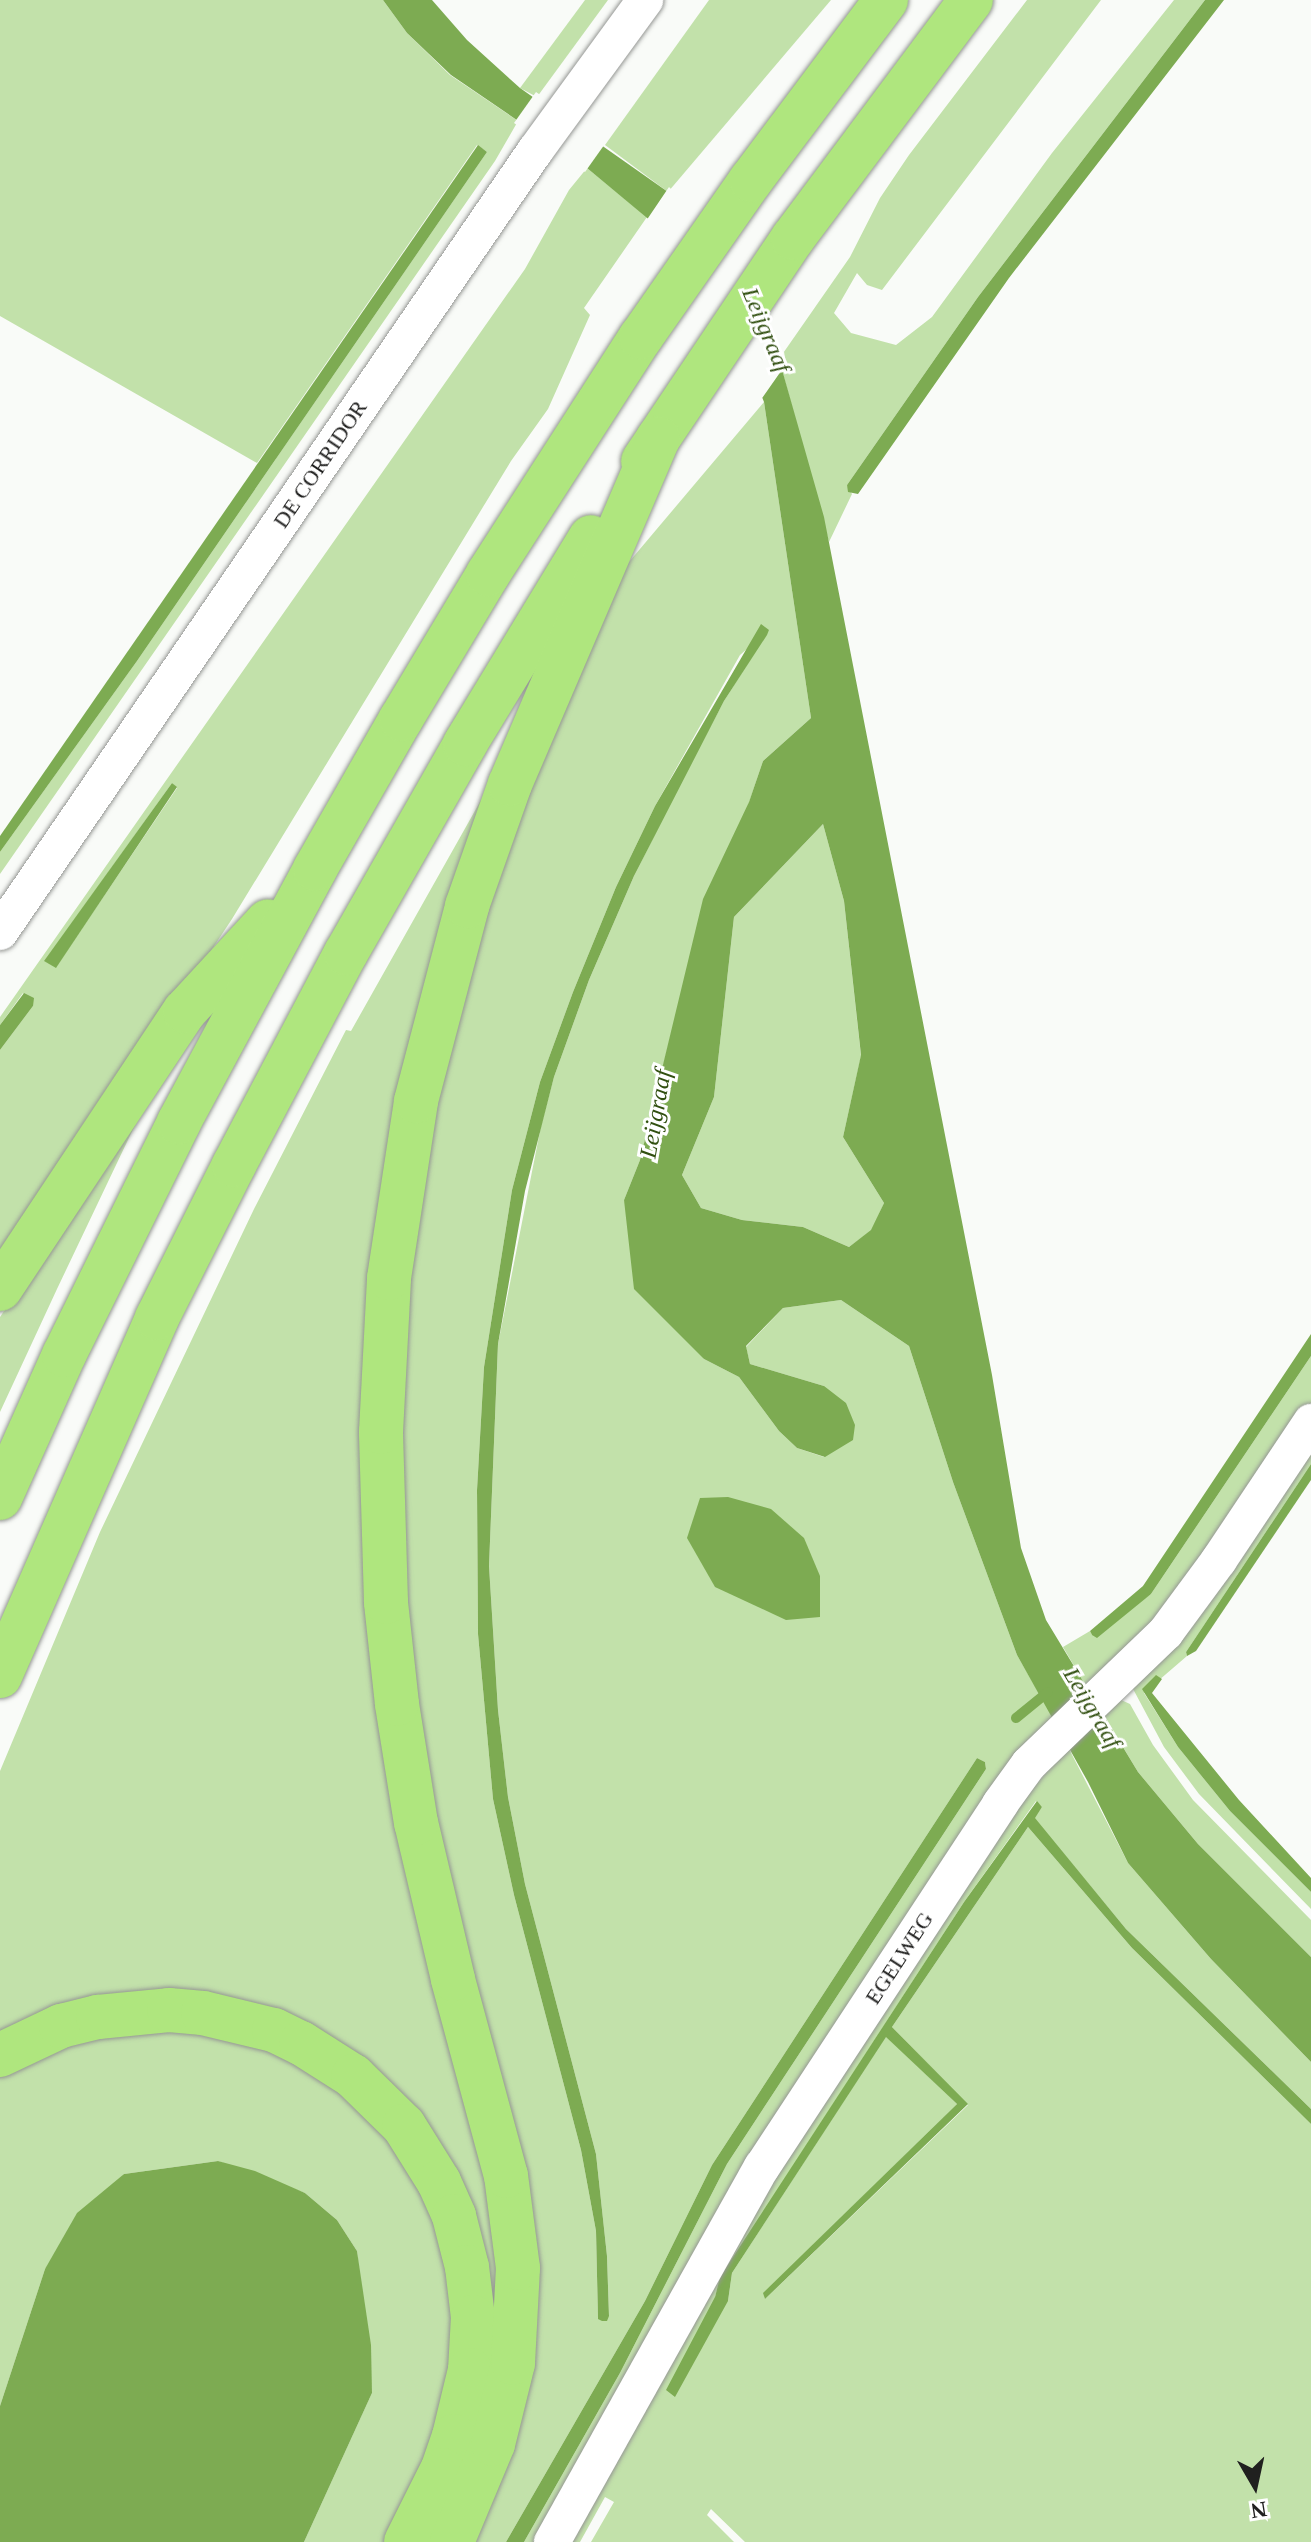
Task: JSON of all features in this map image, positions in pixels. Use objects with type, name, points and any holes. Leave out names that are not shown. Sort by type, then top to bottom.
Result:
[{"type":"highway","points":[[0,1498],[121,1236],[315,869],[488,574],[641,337],[751,180],[886,0]]},
{"type":"highway","points":[[0,1676],[157,1318],[338,967],[465,744],[583,550],[793,238],[971,0]]},
{"type":"highway","points":[[452,2542],[493,2444],[513,2363],[518,2268],[506,2176],[453,1979],[416,1823],[397,1704],[386,1602],[381,1464],[389,1278],[416,1101],[467,906],[510,784],[669,421]]},
{"type":"highway","points":[[0,1289],[185,1011],[315,869]]},
{"type":"highway","points":[[0,2055],[61,2026],[98,2017],[138,2011],[203,2013],[274,2030],[301,2043],[353,2076],[404,2126],[439,2182],[454,2216],[467,2267],[473,2317],[470,2370],[454,2436],[442,2470],[406,2542]]},
{"type":"street","name":"DE CORRIDOR","points":[[0,932],[535,151],[645,0]]},
{"type":"street","name":"EGELWEG","points":[[552,2542],[762,2167],[1000,1804],[1047,1746],[1166,1632],[1219,1560],[1311,1422]]},
{"type":"shaded area","points":[[0,0],[383,0],[407,33],[450,75],[518,121],[495,161],[0,874],[0,852],[137,661],[487,152],[477,145],[257,463],[0,316]]},
{"type":"shaded area","points":[[585,0],[608,0],[537,97],[520,88]]},
{"type":"shaded area","points":[[709,0],[831,0],[668,192],[605,145]]},
{"type":"shaded area","points":[[1027,0],[1101,0],[882,290],[867,285],[857,273],[834,313],[851,333],[896,345],[932,317],[1052,153],[1174,0],[1205,0],[978,297],[847,485],[852,494],[829,542],[779,359],[850,257],[880,198],[909,155]]},
{"type":"shaded area","points":[[587,168],[647,217],[584,308],[590,315],[548,409],[511,461],[232,919],[0,1269],[0,1050],[33,1006],[23,993],[0,1025],[0,1017],[525,269],[569,190]],"holes":[[[172,783],[177,788],[56,967],[45,961]]]},
{"type":"shaded area","points":[[764,402],[811,718],[763,761],[671,1034],[640,1160],[624,1200],[704,1359],[739,1377],[779,1431],[797,1448],[824,1457],[824,1386],[750,1364],[746,1347],[783,1308],[841,1300],[909,1346],[953,1482],[1017,1655],[1055,1721],[539,2542],[524,2542],[620,2373],[727,2164],[986,1769],[985,1762],[977,1758],[712,2165],[645,2301],[506,2542],[464,2542],[521,2380],[452,1924],[400,1633],[399,1317],[456,983],[579,656],[629,562]],"holes":[[[769,630],[724,701],[634,876],[589,980],[554,1077],[541,1126],[498,1344],[489,1566],[498,1710],[508,1797],[525,1884],[596,2154],[607,2256],[609,2316],[598,2319],[596,2231],[581,2150],[514,1895],[493,1799],[478,1634],[477,1490],[484,1367],[512,1190],[540,1082],[573,992],[616,887],[655,806],[740,655]]]},
{"type":"shaded area","points":[[503,761],[465,876],[369,1483],[495,2188],[499,2358],[467,2214],[279,2018],[0,2043],[0,1771],[100,1532],[254,1209],[346,1030],[351,1031]]},
{"type":"shaded area","points":[[823,824],[844,901],[861,1056],[843,1137],[884,1203],[872,1230],[849,1247],[803,1227],[742,1220],[701,1208],[682,1175],[714,1097],[734,917]]},
{"type":"shaded area","points":[[146,1102],[57,1289],[0,1412],[0,1317]]},
{"type":"shaded area","points":[[1311,1356],[1311,1407],[1159,1622],[1087,1688],[1063,1647],[1090,1631],[1092,1635],[1151,1594]]},
{"type":"shaded area","points":[[1311,1437],[1311,1464],[1186,1652],[1187,1656],[1144,1693],[1178,1747],[1230,1811],[1311,1892],[1311,1909],[1199,1794],[1164,1747],[1132,1687]]},
{"type":"shaded area","points":[[1119,1699],[1130,1704],[1153,1745],[1193,1800],[1311,1920],[1311,1957],[1198,1844],[1138,1772],[1102,1712]]},
{"type":"shaded area","points":[[1068,1747],[1128,1863],[1211,1959],[1311,2062],[1311,2109],[1126,1929],[1034,1818],[1042,1807],[1036,1801],[964,1902],[721,2277],[715,2297],[728,2301],[732,2273],[886,2036],[957,2104],[764,2293],[765,2299],[968,2105],[892,2027],[1028,1827],[1132,1948],[1311,2124],[1311,2542],[745,2542],[711,2509],[707,2515],[734,2542],[591,2542],[614,2502],[605,2497],[580,2542],[566,2542],[724,2255],[1025,1797],[1046,1773],[1047,1765]]},
{"type":"shaded area","points":[[183,2027],[280,2050],[390,2129],[456,2265],[455,2383],[389,2542],[304,2542],[372,2393],[357,2251],[337,2220],[305,2193],[218,2161],[124,2174],[45,2269],[0,2406],[0,2074],[85,2034]]},
{"type":"water","name":"Leijgraaf","points":[[383,0],[432,0],[467,40],[520,88],[668,192],[779,359],[824,517],[992,1375],[1021,1548],[1046,1620],[1138,1772],[1198,1844],[1311,1957],[1311,2062],[1211,1959],[1128,1863],[1088,1782],[1017,1655],[953,1482],[909,1346],[841,1300],[783,1308],[746,1346],[750,1364],[824,1386],[846,1403],[855,1425],[853,1440],[825,1457],[797,1448],[779,1431],[739,1377],[704,1359],[634,1289],[624,1200],[640,1160],[703,899],[749,802],[763,761],[811,718],[764,402],[724,302],[682,247],[587,168],[451,75],[407,33]],"holes":[[[823,824],[844,901],[861,1055],[843,1137],[884,1203],[871,1230],[849,1247],[803,1227],[742,1220],[701,1208],[682,1175],[714,1097],[734,917]]]},
{"type":"water","points":[[1205,0],[1224,0],[1009,278],[858,494],[848,492],[847,485],[978,297]]},
{"type":"water","points":[[478,145],[487,152],[137,661],[0,852],[0,836]]},
{"type":"water","points":[[761,624],[769,630],[767,635],[724,701],[634,876],[589,980],[554,1077],[525,1191],[498,1344],[489,1566],[498,1710],[508,1797],[525,1884],[596,2154],[607,2256],[609,2316],[607,2321],[602,2321],[598,2319],[596,2231],[581,2150],[514,1895],[493,1799],[478,1634],[477,1490],[484,1367],[512,1190],[540,1082],[573,992],[616,887],[655,806]]},
{"type":"water","points":[[172,783],[177,787],[56,968],[44,961]]},
{"type":"water","points":[[24,993],[34,998],[33,1006],[0,1050],[0,1025]]},
{"type":"water","points":[[1311,1334],[1311,1356],[1151,1594],[1097,1638],[1092,1635],[1090,1631],[1143,1586]]},
{"type":"water","points":[[1311,1464],[1311,1480],[1196,1651],[1187,1656],[1186,1652]]},
{"type":"water","points":[[728,1497],[771,1509],[804,1538],[820,1576],[820,1617],[786,1620],[715,1587],[687,1538],[700,1498]]},
{"type":"water","points":[[1156,1675],[1162,1679],[1152,1693],[1239,1800],[1311,1878],[1311,1892],[1230,1811],[1178,1747],[1142,1689]]},
{"type":"water","points":[[977,1758],[985,1762],[986,1769],[727,2164],[620,2373],[524,2542],[506,2542],[645,2301],[712,2165]]},
{"type":"water","points":[[1037,1801],[1042,1807],[1035,1818],[1126,1929],[1311,2109],[1311,2124],[1132,1948],[1028,1827],[892,2027],[968,2104],[765,2299],[763,2293],[957,2104],[886,2037],[732,2273],[728,2301],[675,2397],[666,2390],[715,2297],[720,2277],[964,1902]]},
{"type":"water","points":[[218,2161],[255,2171],[305,2193],[337,2220],[357,2251],[371,2345],[372,2393],[304,2542],[0,2542],[0,2406],[45,2269],[77,2213],[124,2174]]},
{"type":"pier","points":[[536,92],[607,141],[585,172],[514,123]]},
{"type":"pier","points":[[669,187],[750,269],[780,327],[786,364],[760,401],[735,333],[711,288],[679,250],[646,221]]},
{"type":"waterway","points":[[1016,1718],[1048,1692]]}]
